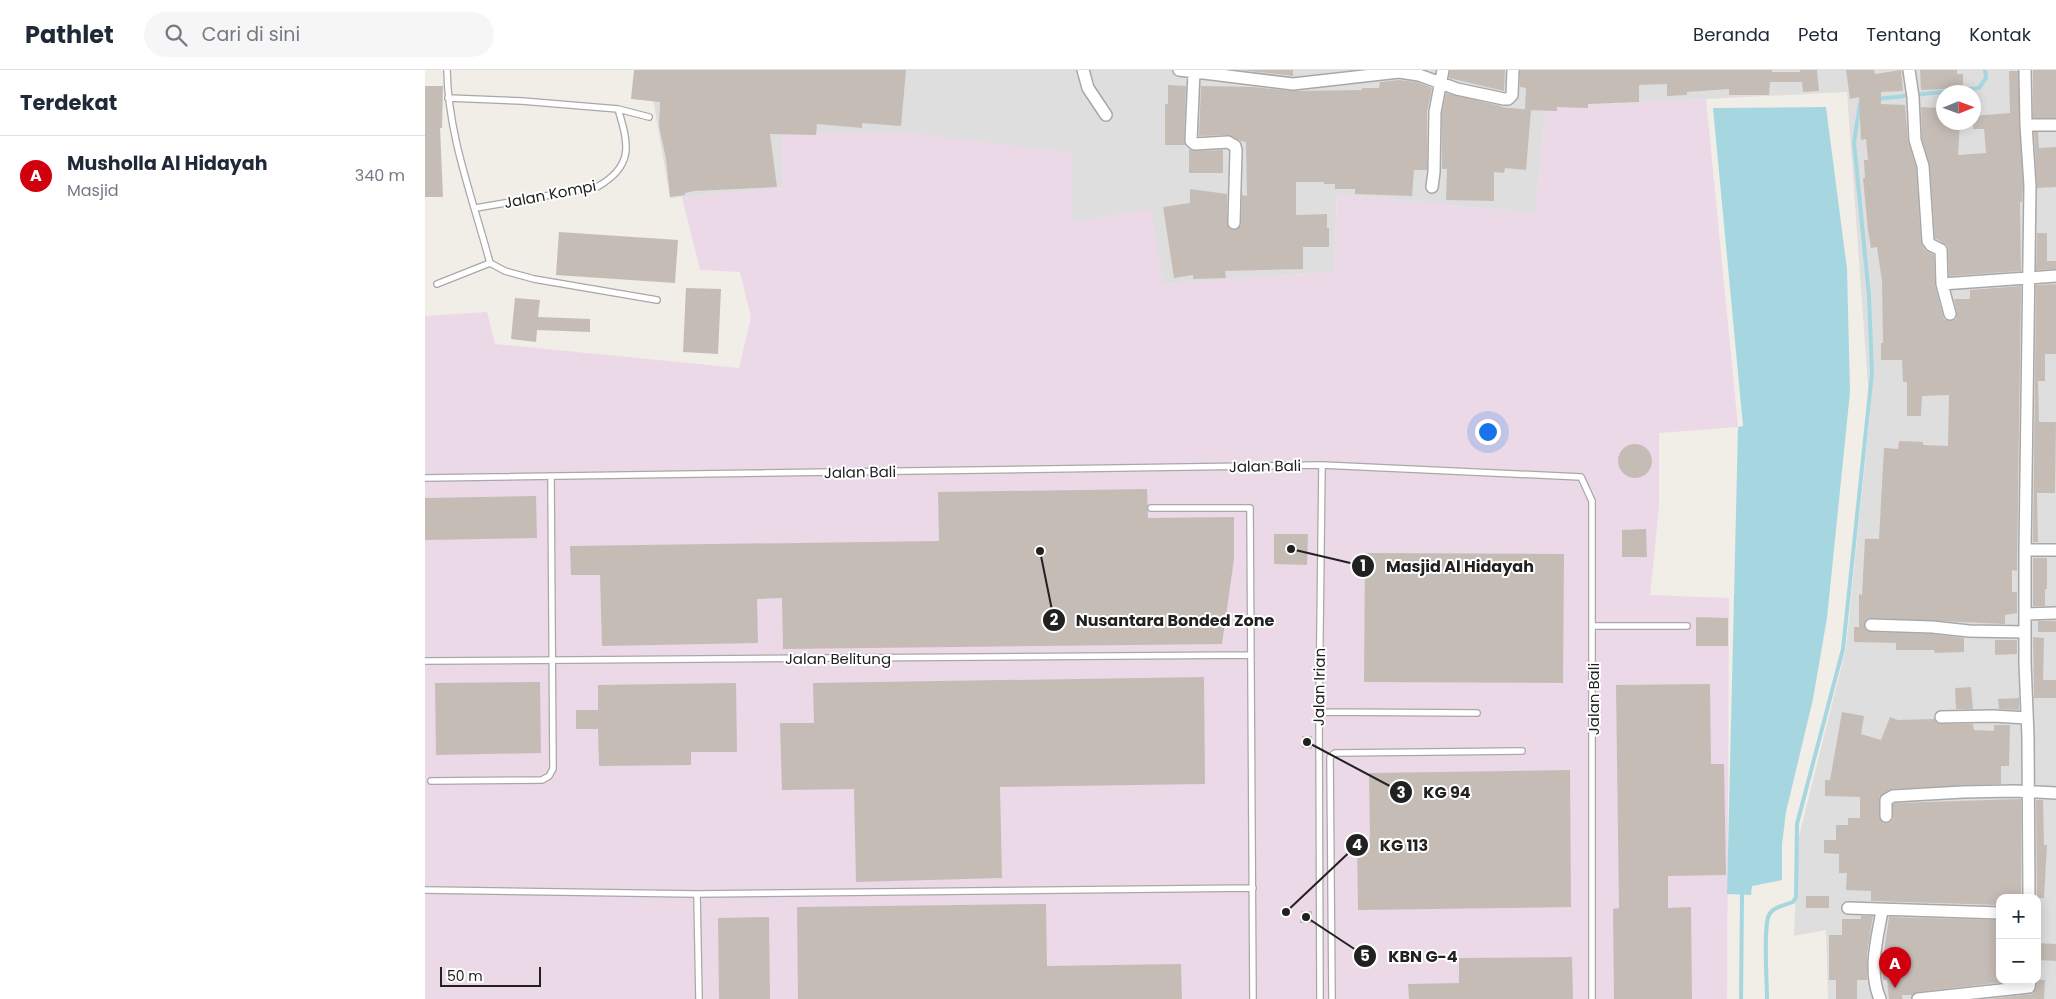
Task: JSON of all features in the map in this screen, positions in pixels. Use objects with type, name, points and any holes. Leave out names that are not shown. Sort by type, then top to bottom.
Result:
[{"type":"street","points":[[1083,70],[1088,88],[1106,115]]},
{"type":"street","points":[[1179,70],[1293,84],[1399,72],[1419,75],[1457,89],[1508,99],[1512,95],[1513,70]]},
{"type":"street","points":[[1432,187],[1436,144],[1435,112],[1443,70]]},
{"type":"street","points":[[1909,70],[1913,97],[1915,140],[1923,166],[1928,241],[1931,245],[1941,250],[1942,284],[1950,314]]},
{"type":"street","points":[[2025,70],[2030,186],[2027,277],[2025,550],[2029,894]]},
{"type":"street","points":[[1193,72],[1192,142],[1228,142],[1235,146],[1234,223]]},
{"type":"street","points":[[2026,125],[2056,125]]},
{"type":"street","points":[[1942,284],[2056,276]]},
{"type":"street","points":[[2025,550],[2056,550]]},
{"type":"street","points":[[2025,614],[2056,613]]},
{"type":"street","points":[[1871,625],[1932,627],[1961,631],[2025,632]]},
{"type":"street","points":[[1941,717],[1993,716],[2027,718]]},
{"type":"street","points":[[1886,816],[1886,800],[1889,797],[1963,792],[2029,791],[2056,793]]},
{"type":"street","points":[[1848,908],[1882,911],[1915,909],[1996,913]]},
{"type":"street","points":[[1879,999],[1873,963],[1882,911]]},
{"type":"street","points":[[1918,999],[2023,984]]},
{"type":"street","points":[[2029,999],[2030,984]]},
{"type":"lane","points":[[447,70],[448,98],[463,170],[476,208],[490,263],[505,271],[534,279],[657,300]]},
{"type":"lane","points":[[448,98],[522,101],[618,110],[649,117]]},
{"type":"lane","name":"Jalan Kompi","points":[[476,208],[597,187],[611,179],[621,168],[626,145],[618,110]]},
{"type":"lane","points":[[437,284],[490,263]]},
{"type":"lane","name":"Jalan Bali","points":[[425,478],[1322,465],[1581,477],[1592,500],[1592,999]]},
{"type":"lane","name":"Jalan Irian","points":[[1320,999],[1319,712],[1322,465]]},
{"type":"lane","points":[[431,781],[542,780],[549,776],[553,769],[551,477]]},
{"type":"lane","points":[[1151,508],[1250,508],[1253,999]]},
{"type":"lane","points":[[1593,626],[1687,626]]},
{"type":"lane","name":"Jalan Belitung","points":[[425,661],[1251,654]]},
{"type":"lane","points":[[1319,712],[1477,712]]},
{"type":"lane","points":[[1333,999],[1330,757],[1335,753],[1522,751]]},
{"type":"lane","points":[[425,890],[697,894],[1253,888]]},
{"type":"lane","points":[[697,894],[699,999]]},
{"type":"shaded area","points":[[655,70],[2056,70],[2056,999],[1828,999],[1826,930],[1794,936],[1798,840],[1846,648],[1870,414],[1847,92],[1546,107],[1535,213],[1337,194],[1334,272],[1163,284],[1072,222],[1072,153],[782,133],[782,188],[670,198],[653,99]]},
{"type":"shaded area","points":[[1706,99],[1738,427],[1659,433],[1659,506],[1650,595],[1729,598],[1727,999],[425,999],[425,316],[487,312],[495,344],[739,368],[751,317],[740,272],[700,270],[682,197],[782,188],[782,132],[909,133],[1072,153],[1072,222],[1151,209],[1163,284],[1334,272],[1337,194],[1535,213],[1546,107]]},
{"type":"water","points":[[1826,107],[1847,269],[1850,392],[1827,618],[1813,699],[1786,812],[1782,844],[1782,880],[1752,886],[1751,895],[1727,894],[1738,427],[1743,426],[1713,108]]},
{"type":"building","points":[[634,70],[906,70],[901,126],[862,123],[862,128],[817,124],[816,135],[770,134],[777,187],[694,191],[685,193],[685,195],[670,197],[666,159],[659,126],[660,102],[631,99]]},
{"type":"building","points":[[1241,70],[1293,70],[1293,76]]},
{"type":"building","points":[[1450,70],[1505,70],[1504,91],[1449,78]]},
{"type":"building","points":[[1520,70],[1772,70],[1772,72],[1800,72],[1800,70],[1817,70],[1819,91],[1803,92],[1802,82],[1770,82],[1769,95],[1729,95],[1729,89],[1687,92],[1687,95],[1667,96],[1667,84],[1639,85],[1639,102],[1588,104],[1588,108],[1557,107],[1557,111],[1525,110],[1526,88],[1520,87]]},
{"type":"building","points":[[1846,70],[1874,70],[1875,74],[1901,70],[1903,91],[1881,92],[1881,104],[1905,105],[1908,141],[1916,167],[1921,242],[1925,250],[1934,255],[1935,286],[1944,319],[1949,321],[1956,319],[1957,313],[1954,299],[1970,299],[1970,290],[2021,286],[2017,571],[2012,570],[2012,592],[2017,592],[2017,613],[2005,615],[2005,624],[1871,618],[1867,619],[1864,624],[1865,629],[1871,632],[1931,634],[1964,638],[1964,652],[1935,653],[1934,650],[1896,650],[1896,643],[1854,642],[1854,627],[1859,627],[1859,594],[1862,595],[1865,539],[1879,539],[1884,448],[1898,449],[1899,441],[1923,442],[1923,445],[1948,446],[1949,395],[1922,396],[1921,416],[1907,416],[1907,382],[1903,382],[1902,360],[1881,360],[1881,343],[1883,343],[1882,281],[1877,247],[1871,248],[1868,230],[1863,178],[1865,178],[1864,160],[1868,160],[1866,139],[1861,140],[1859,97],[1850,99]]},
{"type":"building","points":[[1920,70],[1957,70],[1957,74],[1963,74],[1963,85],[1936,85],[1936,89],[1921,90]]},
{"type":"building","points":[[2033,70],[2056,70],[2056,118],[2033,118]]},
{"type":"building","points":[[2009,71],[2018,71],[2023,186],[2022,202],[2020,202],[2021,271],[1949,276],[1948,246],[1935,238],[1930,166],[1922,139],[1921,107],[1936,108],[1936,130],[1960,130],[1958,155],[1986,153],[1984,129],[1981,129],[1981,115],[2010,113]]},
{"type":"building","points":[[1399,80],[1417,82],[1432,88],[1427,112],[1427,170],[1414,170],[1412,196],[1355,194],[1355,189],[1335,189],[1335,184],[1296,182],[1296,215],[1327,214],[1327,228],[1329,228],[1329,247],[1303,247],[1303,269],[1225,271],[1226,278],[1193,279],[1193,275],[1174,278],[1163,207],[1190,203],[1190,189],[1227,194],[1227,223],[1230,229],[1234,230],[1241,226],[1242,195],[1247,196],[1246,142],[1228,135],[1199,136],[1201,86],[1253,87],[1292,91],[1362,90],[1362,88],[1379,88],[1380,82]]},
{"type":"building","points":[[1168,85],[1186,86],[1185,145],[1165,145],[1165,104],[1168,104]]},
{"type":"building","points":[[425,86],[443,86],[442,128],[440,128],[443,197],[425,197]]},
{"type":"building","points":[[1446,93],[1501,107],[1531,110],[1526,170],[1505,168],[1504,173],[1494,172],[1494,201],[1446,200],[1447,169],[1442,169],[1442,113]]},
{"type":"building","points":[[2034,132],[2038,132],[2039,148],[2056,147],[2056,187],[2037,188]]},
{"type":"building","points":[[1189,149],[1195,151],[1223,150],[1223,173],[1189,173]]},
{"type":"building","points":[[559,232],[678,240],[675,283],[556,275]]},
{"type":"building","points":[[2037,233],[2047,233],[2047,261],[2056,261],[2056,269],[2036,270]]},
{"type":"building","points":[[2056,284],[2056,354],[2045,354],[2045,381],[2038,381],[2039,422],[2056,422],[2055,493],[2037,493],[2038,542],[2033,542],[2036,285]]},
{"type":"building","points":[[686,288],[721,289],[718,354],[683,352]]},
{"type":"building","points":[[515,298],[540,300],[538,317],[590,319],[590,332],[537,330],[536,342],[511,339]]},
{"type":"building","points":[[1635,444],[1647,449],[1652,461],[1647,473],[1635,478],[1623,473],[1618,461],[1623,449]]},
{"type":"building","points":[[1147,489],[1148,518],[1234,517],[1234,559],[1222,644],[783,649],[782,598],[757,599],[758,643],[602,646],[600,575],[571,575],[570,546],[939,541],[938,492]]},
{"type":"building","points":[[536,496],[537,538],[425,540],[425,498]]},
{"type":"building","points":[[1646,529],[1647,557],[1622,557],[1622,530]]},
{"type":"building","points":[[1274,534],[1308,534],[1307,565],[1274,564]]},
{"type":"building","points":[[1365,553],[1564,554],[1563,683],[1364,682]]},
{"type":"building","points":[[2033,558],[2047,558],[2045,606],[2033,606]]},
{"type":"building","points":[[1696,617],[1728,618],[1728,646],[1696,646]]},
{"type":"building","points":[[2038,621],[2056,621],[2056,632],[2038,632]]},
{"type":"building","points":[[2033,637],[2044,638],[2043,680],[2056,680],[2056,698],[2034,698]]},
{"type":"building","points":[[1995,640],[2017,640],[2017,654],[1995,655]]},
{"type":"building","points":[[1204,677],[1205,784],[1000,787],[1002,878],[856,882],[854,789],[782,790],[780,723],[814,723],[813,683]]},
{"type":"building","points":[[540,682],[541,753],[436,755],[435,683]]},
{"type":"building","points":[[736,683],[737,752],[691,752],[691,765],[599,766],[598,729],[576,729],[576,710],[598,710],[598,685]]},
{"type":"building","points":[[1710,684],[1711,764],[1724,764],[1726,875],[1668,876],[1668,908],[1691,907],[1692,999],[1614,999],[1613,909],[1619,908],[1616,685]]},
{"type":"building","points":[[1971,687],[1973,709],[1956,709],[1955,688]]},
{"type":"building","points":[[2019,698],[2019,710],[1999,709],[1998,699]]},
{"type":"building","points":[[1842,712],[1864,716],[1861,734],[1881,740],[1890,717],[1898,720],[1934,719],[1937,723],[1941,724],[1973,724],[1974,730],[1994,731],[1994,725],[2010,725],[2009,766],[2001,766],[2001,784],[1892,789],[1879,797],[1879,816],[1883,823],[1890,822],[1893,819],[1893,804],[1895,803],[2021,799],[2021,894],[1996,894],[1996,905],[1871,901],[1871,891],[1846,890],[1847,873],[1839,873],[1839,854],[1824,853],[1824,840],[1836,840],[1836,825],[1848,825],[1848,818],[1860,818],[1860,797],[1825,796],[1825,780],[1830,780]]},
{"type":"building","points":[[1302,736],[1312,736],[1312,749],[1302,748]]},
{"type":"building","points":[[1570,770],[1571,907],[1358,910],[1357,839],[1370,839],[1369,773]]},
{"type":"building","points":[[2036,800],[2043,800],[2044,845],[2047,845],[2044,898],[2041,898],[2041,894],[2037,894]]},
{"type":"building","points":[[1806,896],[1829,896],[1829,908],[1806,908]]},
{"type":"building","points":[[1046,904],[1047,966],[1181,964],[1182,999],[798,999],[797,907]]},
{"type":"building","points":[[1301,911],[1312,911],[1312,923],[1300,923]]},
{"type":"building","points":[[1861,916],[1873,916],[1867,954],[1867,980],[1857,980],[1857,999],[1836,999],[1836,980],[1829,980],[1829,935],[1842,935],[1842,919],[1861,919]]},
{"type":"building","points":[[769,917],[770,999],[719,999],[718,918]]},
{"type":"building","points":[[1889,917],[1996,920],[1996,983],[1917,992],[1912,995],[1902,995],[1902,999],[1889,999],[1887,980],[1883,980],[1882,966]]},
{"type":"building","points":[[2041,943],[2056,944],[2056,961],[2041,960]]},
{"type":"building","points":[[1572,957],[1573,999],[1409,999],[1408,984],[1459,983],[1459,958]]},
{"type":"building","points":[[2041,980],[2045,980],[2044,999],[1988,999],[2033,994],[2036,984],[2041,984]]},
{"type":"waterway","points":[[1877,99],[1979,88],[1986,78],[1985,70]]},
{"type":"waterway","points":[[1767,999],[1767,921],[1773,910],[1793,902],[1796,897],[1797,824],[1843,649],[1872,373],[1869,296],[1854,142],[1860,104]]},
{"type":"waterway","points":[[1741,999],[1742,895]]},
{"type":"place","name":"Masjid Al Hidayah","points":[[1291,549]]},
{"type":"place","name":"Nusantara Bonded Zone","points":[[1040,551]]},
{"type":"place","name":"KG 94","points":[[1307,742]]},
{"type":"place","name":"KG 113","points":[[1286,912]]},
{"type":"place","name":"KBN G-4","points":[[1306,917]]},
{"type":"place","name":"Musholla Al Hidayah","points":[[1895,988]]}]
